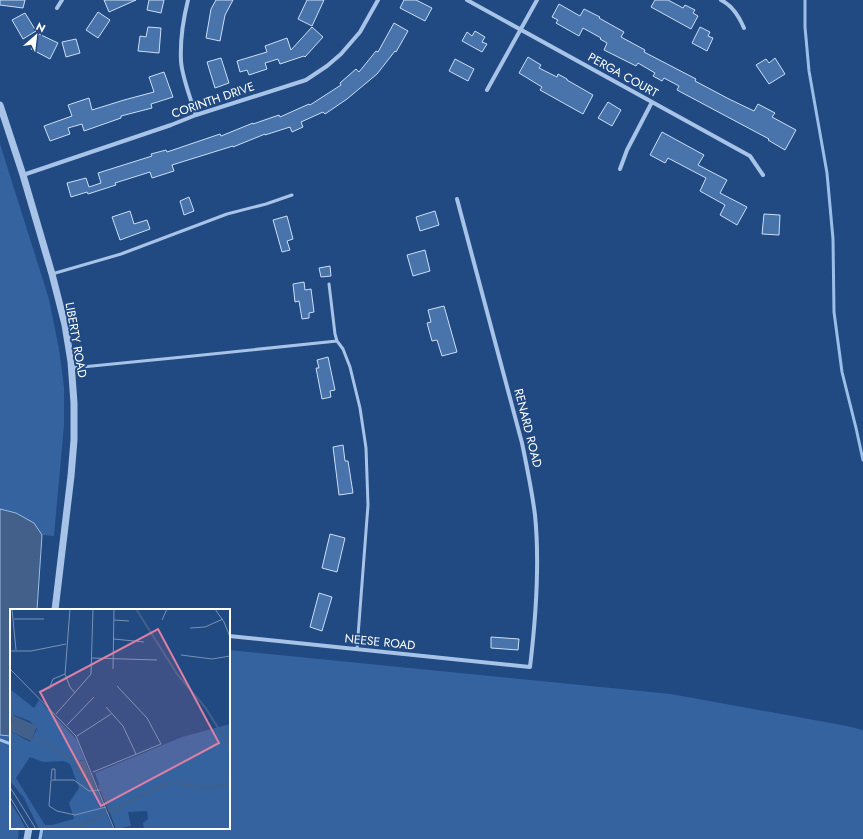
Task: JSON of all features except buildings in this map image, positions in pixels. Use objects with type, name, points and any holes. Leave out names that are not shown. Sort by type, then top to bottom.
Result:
[{"type":"street","points":[[57,8],[62,0]]},
{"type":"street","points":[[188,0],[181,39],[181,63],[196,115]]},
{"type":"street","name":"CORINTH DRIVE","points":[[23,175],[171,125],[196,115],[306,80],[327,66],[341,54],[360,32],[378,0]]},
{"type":"street","name":"PERGA COURT","points":[[467,0],[750,156],[764,175]]},
{"type":"street","points":[[487,90],[537,0]]},
{"type":"street","points":[[721,0],[728,4],[739,17],[744,28]]},
{"type":"street","points":[[620,169],[627,150],[652,102]]},
{"type":"street","name":"LIBERTY ROAD","points":[[0,105],[23,175],[52,274],[65,325],[72,368],[74,440],[55,609]]},
{"type":"street","name":"RENARD ROAD","points":[[457,199],[529,474],[535,515],[537,577],[530,667]]},
{"type":"street","name":"NEESE ROAD","points":[[230,636],[530,667]]},
{"type":"street","points":[[28,839],[29,829]]},
{"type":"lane","points":[[52,274],[121,254],[227,214],[292,196]]},
{"type":"lane","points":[[329,284],[335,334],[350,367],[360,408],[366,448],[368,505],[358,649]]},
{"type":"lane","points":[[72,368],[337,341]]},
{"type":"lane","points":[[0,740],[10,744]]},
{"type":"shaded area","points":[[0,144],[49,299],[59,349],[64,387],[64,425],[54,536],[42,535],[34,523],[16,513],[0,509]]},
{"type":"shaded area","points":[[0,509],[16,513],[34,523],[42,535],[37,609],[10,609],[10,736],[0,735]]},
{"type":"shaded area","points":[[230,650],[671,694],[863,730],[863,839],[38,839],[40,829],[230,829]]},
{"type":"shaded area","points":[[0,735],[10,736],[10,829],[19,829],[18,839],[0,839]]},
{"type":"waterway","points":[[805,0],[805,27],[809,71],[827,173],[833,239],[834,312],[842,372],[863,460]]},
{"type":"waterway","points":[[40,839],[42,829]]}]
